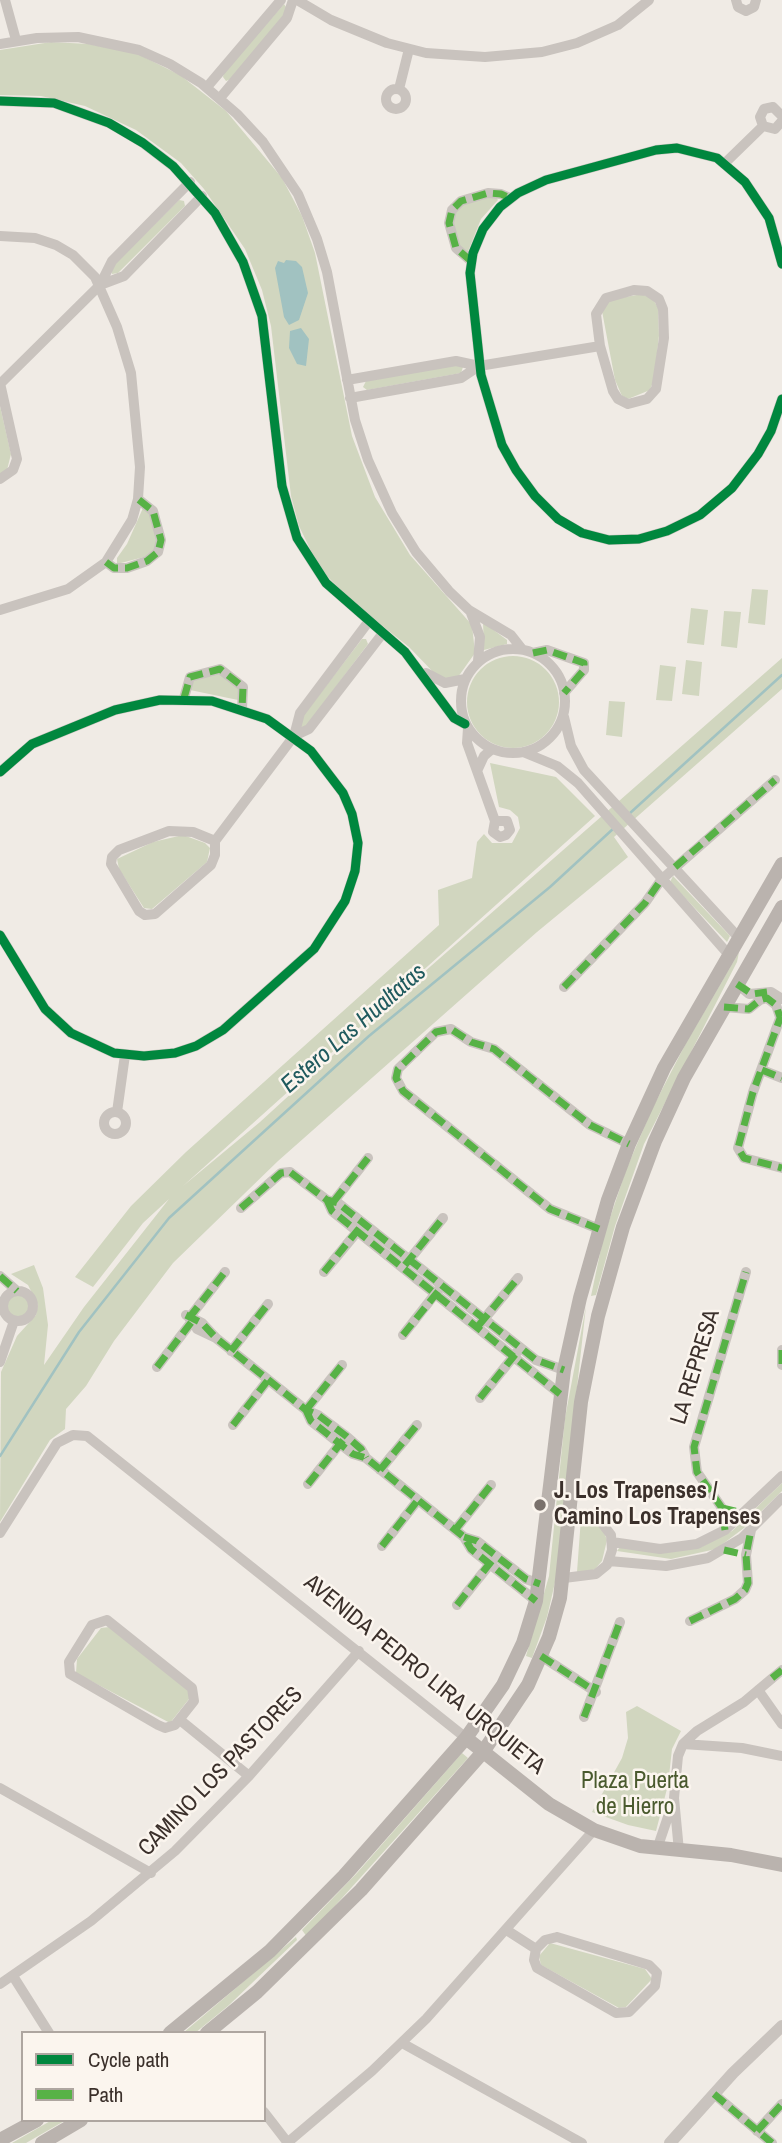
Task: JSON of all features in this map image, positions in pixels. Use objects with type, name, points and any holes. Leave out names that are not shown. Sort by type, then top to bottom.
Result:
[{"type":"main road","points":[[172,2031],[245,1973],[344,1876],[466,1738],[487,1711],[510,1671],[540,1584],[560,1394],[580,1297],[599,1229],[629,1144],[664,1068],[782,864]]},
{"type":"main road","points":[[209,2031],[302,1949],[361,1890],[483,1752],[518,1702],[541,1656],[555,1618],[564,1578],[581,1402],[598,1316],[619,1239],[650,1152],[684,1078],[782,907]]},
{"type":"main road","points":[[739,938],[747,951],[748,967]]},
{"type":"main road","points":[[580,1297],[593,1304],[598,1316]]},
{"type":"main road","name":"AVENIDA PEDRO LIRA URQUIETA","points":[[466,1738],[541,1798],[594,1830],[657,1849],[731,1855],[782,1866]]},
{"type":"main road","points":[[292,1929],[301,1935],[302,1949]]},
{"type":"main road","points":[[0,2140],[33,2122]]},
{"type":"main road","points":[[41,2143],[77,2122]]},
{"type":"street","points":[[5,0],[16,40]]},
{"type":"street","points":[[207,87],[281,0]]},
{"type":"street","points":[[220,98],[287,18],[295,0],[348,28],[409,49],[465,57],[542,52],[607,31],[629,18],[649,0]]},
{"type":"street","points":[[736,0],[738,7],[746,11],[754,7],[756,0]]},
{"type":"street","points":[[0,44],[16,40],[66,37],[115,43],[170,64],[220,98],[274,157],[305,208],[327,272],[350,398],[368,460],[392,513],[427,566],[469,610],[511,635],[522,649]]},
{"type":"street","points":[[399,89],[409,49]]},
{"type":"street","points":[[0,101],[54,103],[91,114],[143,143],[190,182],[202,196],[237,248],[259,303],[268,346],[282,486],[297,538],[326,583],[420,668],[440,681],[465,679]]},
{"type":"street","points":[[776,108],[782,118],[775,129],[763,126],[760,117],[764,109],[776,108]]},
{"type":"street","points":[[725,163],[763,126]]},
{"type":"street","points":[[782,264],[764,208],[745,182],[725,163],[698,151],[667,149],[545,180],[510,198],[487,223],[471,261],[470,285],[479,366],[496,428],[522,480],[565,525],[589,536],[631,540],[657,534],[691,520],[717,502],[758,454],[771,432],[782,399]]},
{"type":"street","points":[[0,479],[13,470],[16,459],[0,383],[100,285],[112,261],[190,182]]},
{"type":"street","points":[[471,261],[456,248],[449,223],[452,210],[461,201],[488,193],[510,198]]},
{"type":"street","points":[[100,285],[124,276],[202,196]]},
{"type":"street","points":[[0,236],[35,238],[56,245],[80,261],[100,285],[123,344],[134,385],[139,447],[138,499],[127,530],[106,562],[68,589],[0,610]]},
{"type":"street","points":[[638,290],[651,293],[659,299],[664,313],[663,351],[658,384],[650,397],[632,403],[618,399],[600,346],[596,314],[606,298],[638,290]]},
{"type":"street","points":[[347,380],[456,361],[479,366],[600,346]]},
{"type":"street","points":[[350,398],[461,378],[479,366]]},
{"type":"street","points":[[106,562],[114,568],[127,568],[148,561],[158,552],[161,540],[153,512],[138,499]]},
{"type":"street","points":[[469,610],[481,637],[478,662]]},
{"type":"street","points":[[215,841],[193,832],[169,831],[119,850],[112,857],[111,864],[139,911],[152,915],[211,865],[215,855],[215,841],[294,736],[300,713],[369,621]]},
{"type":"street","points":[[294,736],[313,725],[383,633]]},
{"type":"street","points":[[495,821],[466,739],[460,701],[465,679],[478,662],[498,650],[522,649],[533,653],[551,666],[564,692],[564,713],[573,752],[605,794],[739,938]]},
{"type":"street","points":[[533,653],[547,650],[583,661],[584,670],[564,692]]},
{"type":"street","points":[[420,668],[454,719],[492,749],[507,753],[523,752],[549,739],[564,713]]},
{"type":"street","points":[[184,698],[190,677],[220,669],[243,687],[242,709]]},
{"type":"street","points":[[0,772],[22,751],[49,736],[133,705],[184,698],[242,709],[294,736],[337,781],[355,823],[356,864],[338,914],[306,957],[215,1036],[175,1052],[125,1055],[93,1046],[54,1019],[37,998],[0,935]]},
{"type":"street","points":[[478,769],[484,756],[492,749]]},
{"type":"street","points":[[523,752],[556,766],[595,802],[729,955]]},
{"type":"street","points":[[564,987],[645,903],[661,880],[775,780]]},
{"type":"street","points":[[737,985],[749,993],[771,992],[782,999]]},
{"type":"street","points":[[724,1007],[749,1009],[760,1000],[768,998],[776,1005],[781,1015],[738,1150],[744,1158],[782,1168]]},
{"type":"street","points":[[599,1229],[550,1209],[403,1091],[396,1078],[398,1069],[436,1032],[451,1029],[471,1042],[494,1049],[590,1125],[629,1144]]},
{"type":"street","points":[[117,1112],[125,1055]]},
{"type":"street","points":[[762,1070],[782,1078]]},
{"type":"street","points":[[330,1200],[368,1158]]},
{"type":"street","points":[[241,1208],[286,1171],[330,1200],[517,1352],[560,1394]]},
{"type":"street","points":[[406,1264],[443,1218]]},
{"type":"street","points":[[324,1272],[360,1227]]},
{"type":"street","points":[[157,1367],[189,1318],[225,1272]]},
{"type":"street","name":"LA REPRESA","points":[[725,1530],[722,1508],[700,1479],[694,1447],[746,1272]]},
{"type":"street","points":[[0,1276],[17,1292],[28,1295],[33,1310],[26,1319],[14,1321],[6,1315],[3,1307],[8,1295],[17,1292]]},
{"type":"street","points":[[481,1324],[518,1278]]},
{"type":"street","points":[[403,1335],[439,1290]]},
{"type":"street","points":[[231,1350],[268,1304]]},
{"type":"street","points":[[189,1318],[202,1322],[216,1338],[306,1410],[318,1415],[343,1440],[361,1449],[366,1458],[455,1530],[464,1537],[477,1541],[536,1601]]},
{"type":"street","points":[[0,1362],[14,1321]]},
{"type":"street","points":[[782,1350],[782,1365]]},
{"type":"street","points":[[517,1352],[564,1370]]},
{"type":"street","points":[[480,1398],[517,1352]]},
{"type":"street","points":[[306,1410],[342,1365]]},
{"type":"street","points":[[233,1425],[268,1380]]},
{"type":"street","points":[[380,1470],[417,1425]]},
{"type":"street","name":"AVENIDA PEDRO LIRA URQUIETA","points":[[0,1533],[53,1447],[65,1437],[77,1435],[96,1441],[466,1738]]},
{"type":"street","points":[[308,1484],[343,1440]]},
{"type":"street","points":[[612,1542],[649,1548],[681,1548],[706,1540],[725,1530],[782,1476]]},
{"type":"street","points":[[455,1530],[491,1485]]},
{"type":"street","points":[[609,1561],[677,1566],[697,1562],[724,1550],[751,1530],[782,1498]]},
{"type":"street","points":[[382,1546],[418,1500]]},
{"type":"street","points":[[722,1508],[744,1513]]},
{"type":"street","points":[[564,1578],[596,1574],[609,1561],[612,1542],[608,1530],[597,1518],[570,1514]]},
{"type":"street","points":[[690,1621],[743,1592],[748,1583],[746,1555],[751,1530]]},
{"type":"street","points":[[724,1550],[746,1555]]},
{"type":"street","points":[[493,1560],[540,1584]]},
{"type":"street","points":[[457,1605],[493,1560]]},
{"type":"street","points":[[111,1622],[192,1688],[194,1701],[180,1720],[172,1726],[162,1727],[72,1677],[69,1662],[95,1623],[111,1622]]},
{"type":"street","points":[[584,1717],[596,1692],[620,1622]]},
{"type":"street","name":"CAMINO LOS PASTORES","points":[[1,1981],[13,1976],[74,1934],[151,1873],[249,1776],[359,1651]]},
{"type":"street","points":[[541,1656],[596,1692]]},
{"type":"street","points":[[679,1851],[674,1798],[678,1756],[683,1744],[696,1731],[758,1690],[782,1670]]},
{"type":"street","points":[[758,1690],[782,1724]]},
{"type":"street","points":[[180,1720],[249,1776]]},
{"type":"street","points":[[683,1744],[742,1748],[782,1756]]},
{"type":"street","points":[[0,1788],[151,1873]]},
{"type":"street","points":[[657,1849],[674,1798]]},
{"type":"street","points":[[266,2115],[288,2143],[402,2043],[508,1931],[594,1830]]},
{"type":"street","points":[[508,1931],[536,1950]]},
{"type":"street","points":[[561,1938],[649,1965],[657,1973],[657,1982],[632,2010],[620,2014],[541,1972],[534,1960],[536,1950],[545,1940],[561,1938]]},
{"type":"street","points":[[13,1976],[48,2031]]},
{"type":"street","points":[[670,2143],[782,2026]]},
{"type":"street","points":[[402,2043],[582,2143]]},
{"type":"street","points":[[714,2094],[772,2143]]},
{"type":"street","points":[[757,2131],[782,2104]]},
{"type":"green space","points":[[284,4],[288,10],[231,79],[226,81],[224,72]]},
{"type":"green space","points":[[51,42],[89,44],[138,54],[180,75],[226,111],[282,178],[302,216],[315,253],[352,436],[375,497],[410,555],[472,625],[475,653],[458,677],[445,679],[437,676],[409,647],[350,600],[326,575],[311,551],[299,526],[291,496],[271,326],[262,290],[245,249],[204,189],[181,163],[136,130],[85,106],[41,96],[0,95],[0,50]]},
{"type":"green space","points":[[495,196],[498,200],[481,219],[467,254],[460,250],[453,228],[454,214],[464,204]]},
{"type":"green space","points":[[179,200],[184,201],[185,206],[118,273],[112,274],[111,268]]},
{"type":"green space","points":[[642,294],[653,299],[658,308],[659,336],[654,379],[650,390],[628,399],[622,396],[615,380],[602,311],[609,300]]},
{"type":"green space","points":[[458,365],[463,367],[461,373],[367,390],[363,387],[366,381]]},
{"type":"green space","points":[[0,406],[11,454],[7,470],[0,474]]},
{"type":"green space","points":[[143,508],[147,508],[158,538],[154,551],[148,556],[117,564],[117,558],[127,544]]},
{"type":"green space","points":[[752,589],[768,590],[765,625],[748,623]]},
{"type":"green space","points":[[691,608],[708,610],[704,645],[687,643]]},
{"type":"green space","points":[[724,611],[741,612],[737,648],[721,646]]},
{"type":"green space","points":[[483,622],[507,640],[507,644],[484,650]]},
{"type":"green space","points":[[362,639],[366,639],[368,644],[305,728],[301,728],[299,721]]},
{"type":"green space","points":[[513,656],[530,660],[545,670],[555,685],[559,702],[555,719],[545,734],[530,744],[513,748],[496,744],[481,734],[471,719],[467,702],[471,685],[481,670],[496,660]]},
{"type":"green space","points":[[782,658],[782,689],[614,837],[628,857],[537,932],[278,1161],[173,1263],[114,1341],[86,1386],[66,1409],[65,1429],[50,1440],[0,1522],[1,1372],[17,1336],[36,1315],[38,1305],[28,1285],[11,1274],[34,1265],[43,1288],[48,1325],[44,1365],[84,1307],[169,1199],[143,1223],[93,1287],[75,1277],[131,1206],[186,1152],[439,925],[438,890],[472,878],[477,842],[484,834],[492,843],[512,843],[520,828],[518,817],[510,810],[499,807],[490,763],[556,777],[595,816],[183,1186],[260,1122],[415,980]]},
{"type":"green space","points":[[686,660],[702,662],[699,696],[682,694]]},
{"type":"green space","points":[[660,665],[676,667],[672,701],[656,700]]},
{"type":"green space","points":[[219,672],[241,692],[238,700],[190,690],[193,681]]},
{"type":"green space","points":[[609,701],[625,702],[622,737],[606,735]]},
{"type":"green space","points":[[183,835],[205,843],[210,848],[207,862],[152,909],[144,908],[119,869],[117,859],[153,842]]},
{"type":"green space","points":[[673,876],[730,936],[727,942],[670,882]]},
{"type":"green space","points":[[739,952],[737,962],[644,1144],[615,1226],[596,1295],[591,1296],[603,1239],[626,1170],[652,1109],[685,1045]]},
{"type":"green space","points":[[18,1295],[26,1299],[30,1307],[26,1315],[18,1319],[10,1315],[6,1307],[10,1299]]},
{"type":"green space","points":[[586,1306],[556,1578],[547,1617],[532,1658],[526,1656],[549,1576],[565,1418]]},
{"type":"green space","points":[[782,1483],[782,1491],[744,1528],[716,1549],[671,1559],[617,1551],[620,1547],[661,1553],[701,1547],[732,1531]]},
{"type":"green space","points":[[581,1518],[591,1520],[603,1530],[607,1540],[602,1561],[595,1569],[584,1573],[577,1572]]},
{"type":"green space","points":[[109,1627],[189,1691],[189,1699],[170,1723],[76,1673],[77,1659],[101,1628]]},
{"type":"green space","name":"Plaza Puerta de Hierro","points":[[637,1706],[681,1731],[672,1749],[668,1785],[656,1831],[628,1825],[592,1812],[622,1758],[628,1738],[626,1712]]},
{"type":"green space","points":[[462,1753],[468,1758],[307,1937],[302,1930],[357,1873]]},
{"type":"green space","points":[[296,1937],[297,1940],[228,2006],[197,2031],[185,2031]]},
{"type":"green space","points":[[550,1943],[645,1969],[652,1979],[626,2007],[619,2008],[541,1965],[539,1956]]},
{"type":"green space","points":[[49,2122],[63,2122],[26,2143],[12,2143]]},
{"type":"water","points":[[286,260],[296,261],[302,267],[308,293],[299,320],[289,325],[284,317],[275,268],[278,261],[284,263]]},
{"type":"water","points":[[301,328],[309,339],[306,366],[297,364],[289,348],[290,331]]},
{"type":"waterway","name":"Estero Las Hualtatas","points":[[629,814],[782,675]]},
{"type":"waterway","name":"Estero Las Hualtatas","points":[[0,1456],[79,1332],[169,1218],[369,1036],[550,887],[614,828]]},
{"type":"marked path","points":[[471,261],[456,248],[449,223],[452,210],[461,201],[488,193],[510,198]]},
{"type":"marked path","points":[[106,562],[114,568],[127,568],[147,561],[158,552],[161,540],[153,511],[138,499]]},
{"type":"marked path","points":[[533,653],[547,650],[584,663],[584,670],[564,693]]},
{"type":"marked path","points":[[184,698],[190,677],[220,669],[243,687],[242,709]]},
{"type":"marked path","points":[[675,867],[775,780]]},
{"type":"marked path","points":[[564,987],[645,903],[661,880]]},
{"type":"marked path","points":[[737,984],[752,994],[767,992]]},
{"type":"marked path","points":[[724,1007],[749,1009],[767,998],[776,1005],[780,1017]]},
{"type":"marked path","points":[[782,1013],[753,1092],[738,1148],[744,1158],[782,1168]]},
{"type":"marked path","points":[[599,1229],[550,1209],[403,1091],[396,1078],[398,1069],[436,1032],[451,1029],[471,1042],[494,1049],[590,1125],[629,1144]]},
{"type":"marked path","points":[[762,1070],[782,1078]]},
{"type":"marked path","points":[[334,1201],[368,1158]]},
{"type":"marked path","points":[[241,1208],[281,1173],[290,1172],[327,1200],[338,1203],[536,1360],[564,1370]]},
{"type":"marked path","points":[[327,1200],[332,1211],[560,1394]]},
{"type":"marked path","points":[[405,1265],[443,1218]]},
{"type":"marked path","points":[[324,1272],[361,1226]]},
{"type":"marked path","points":[[189,1318],[225,1272]]},
{"type":"marked path","points":[[725,1530],[722,1508],[697,1472],[694,1447],[746,1272]]},
{"type":"marked path","points":[[0,1276],[17,1291]]},
{"type":"marked path","points":[[479,1325],[518,1278]]},
{"type":"marked path","points":[[403,1335],[440,1289]]},
{"type":"marked path","points":[[231,1351],[268,1304]]},
{"type":"marked path","points":[[186,1315],[202,1323],[216,1338],[306,1410],[318,1415],[346,1436],[361,1449],[366,1458]]},
{"type":"marked path","points":[[157,1367],[193,1320]]},
{"type":"marked path","points":[[782,1350],[782,1365]]},
{"type":"marked path","points":[[480,1398],[518,1351]]},
{"type":"marked path","points":[[306,1410],[342,1365]]},
{"type":"marked path","points":[[233,1425],[268,1380]]},
{"type":"marked path","points":[[306,1410],[311,1421],[353,1454],[366,1458],[464,1537],[471,1549],[536,1601]]},
{"type":"marked path","points":[[380,1470],[417,1425]]},
{"type":"marked path","points":[[308,1484],[344,1439]]},
{"type":"marked path","points":[[455,1530],[491,1485]]},
{"type":"marked path","points":[[382,1546],[418,1500]]},
{"type":"marked path","points":[[722,1508],[744,1513]]},
{"type":"marked path","points":[[690,1621],[735,1599],[745,1590],[748,1583],[746,1555],[751,1530]]},
{"type":"marked path","points":[[464,1537],[477,1541],[526,1579],[540,1584]]},
{"type":"marked path","points":[[724,1550],[746,1555]]},
{"type":"marked path","points":[[457,1605],[494,1558]]},
{"type":"marked path","points":[[584,1717],[620,1622]]},
{"type":"marked path","points":[[541,1656],[596,1692]]},
{"type":"marked path","points":[[772,1678],[782,1670]]},
{"type":"marked path","points":[[714,2094],[772,2143]]},
{"type":"marked path","points":[[757,2131],[782,2104]]},
{"type":"cycle path","points":[[0,101],[54,103],[109,123],[143,143],[173,166],[215,213],[243,262],[262,316],[282,486],[297,538],[326,583],[405,652],[454,718],[465,724]]},
{"type":"cycle path","points":[[782,264],[769,218],[745,182],[717,158],[677,148],[656,150],[546,180],[518,193],[500,207],[483,229],[473,253],[470,273],[481,375],[502,445],[535,496],[558,519],[582,533],[609,540],[639,539],[667,531],[700,515],[732,488],[758,454],[771,431],[782,399]]},
{"type":"cycle path","points":[[0,772],[32,744],[115,710],[160,700],[212,701],[267,719],[311,751],[343,793],[352,814],[358,843],[355,871],[345,901],[314,949],[223,1030],[196,1046],[175,1053],[144,1056],[114,1053],[71,1033],[45,1009],[0,935]]},
{"type":"place","name":"J. Los Trapenses / Camino Los Trapenses","points":[[540,1505]]}]
